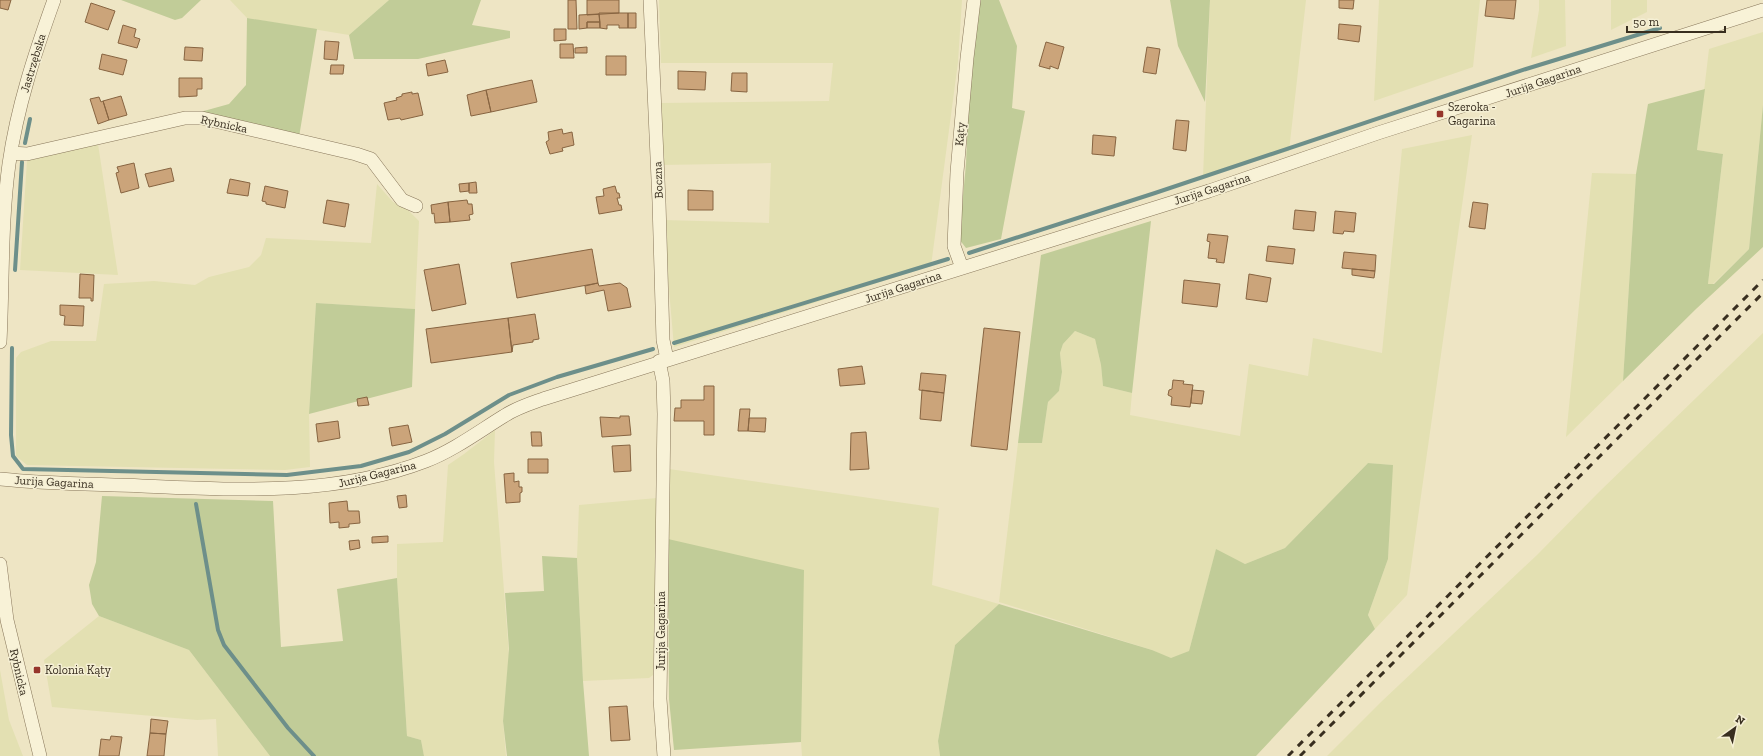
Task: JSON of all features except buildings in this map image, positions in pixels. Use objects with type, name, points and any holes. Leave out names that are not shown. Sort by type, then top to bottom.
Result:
[{"type":"street","name":"Jastrzębska","points":[[7,160],[29,75],[54,0]]},
{"type":"street","name":"Boczna","points":[[650,0],[659,202],[663,360]]},
{"type":"street","name":"Kąty","points":[[962,268],[954,246],[957,172],[967,58],[974,0]]},
{"type":"street","name":"Jurija Gagarina","points":[[0,480],[184,488],[276,489],[330,486],[365,479],[426,461],[477,434],[505,415],[523,406],[663,360],[1209,191],[1378,133],[1763,10]]},
{"type":"street","name":"Rybnicka","points":[[7,160],[27,154],[185,118],[202,118],[371,159],[402,200],[416,206]]},
{"type":"street","points":[[0,342],[7,160]]},
{"type":"street","name":"Jurija Gagarina","points":[[663,360],[664,414],[660,699],[664,756]]},
{"type":"street","name":"Rybnicka","points":[[0,564],[7,620],[40,756]]},
{"type":"shaded area","points":[[230,0],[389,0],[349,35],[247,18]]},
{"type":"shaded area","points":[[659,0],[962,0],[958,62],[931,266],[674,347],[663,220],[769,223],[771,163],[661,165],[661,103],[829,101],[833,63],[661,63]]},
{"type":"shaded area","points":[[1210,0],[1306,0],[1289,151],[1203,177]]},
{"type":"shaded area","points":[[1379,0],[1480,0],[1473,67],[1374,101]]},
{"type":"shaded area","points":[[1539,0],[1565,0],[1566,46],[1531,58],[1539,10]]},
{"type":"shaded area","points":[[1611,0],[1647,0],[1647,12],[1611,30]]},
{"type":"shaded area","points":[[1763,32],[1763,105],[1749,249],[1713,284],[1708,284],[1723,154],[1697,150],[1709,49]]},
{"type":"shaded area","points":[[1472,135],[1407,595],[1375,629],[1368,615],[1388,559],[1392,465],[1368,463],[1285,548],[1245,564],[1216,550],[1189,651],[1172,660],[1152,650],[999,602],[1018,443],[1042,442],[1048,402],[1059,391],[1062,372],[1060,353],[1063,344],[1075,331],[1095,339],[1101,365],[1103,386],[1132,393],[1130,415],[1240,436],[1249,364],[1308,376],[1313,338],[1382,353],[1402,149]]},
{"type":"shaded area","points":[[98,144],[118,275],[20,270],[27,160]]},
{"type":"shaded area","points":[[1592,173],[1636,174],[1623,381],[1566,437]]},
{"type":"shaded area","points":[[377,184],[393,202],[408,210],[419,221],[415,309],[316,303],[309,414],[310,467],[285,470],[27,465],[16,456],[16,358],[21,352],[51,341],[96,341],[104,284],[154,281],[195,285],[209,277],[249,267],[261,255],[266,238],[371,243]]},
{"type":"shaded area","points":[[1763,333],[1763,756],[1327,756],[1381,702],[1537,555],[1600,491]]},
{"type":"shaded area","points":[[495,430],[494,462],[509,655],[503,721],[506,756],[424,756],[421,740],[407,736],[397,578],[397,544],[443,542],[448,465]]},
{"type":"shaded area","points":[[669,469],[939,508],[932,585],[999,604],[955,645],[938,741],[940,756],[802,756],[801,742],[668,539]]},
{"type":"shaded area","points":[[657,498],[653,675],[649,678],[583,681],[577,558],[579,505]]},
{"type":"shaded area","points":[[99,616],[189,650],[270,756],[218,756],[216,719],[197,720],[52,707],[44,660]]},
{"type":"shaded area","points":[[0,670],[9,720],[23,756],[0,756]]},
{"type":"green space","points":[[121,0],[201,0],[182,18],[175,20]]},
{"type":"green space","points":[[389,0],[481,0],[472,25],[510,31],[510,38],[418,59],[354,59],[349,35]]},
{"type":"green space","points":[[979,0],[999,0],[1017,46],[1012,108],[1025,111],[1001,239],[966,248],[959,239],[966,164],[969,87]]},
{"type":"green space","points":[[1170,0],[1210,0],[1205,102],[1178,46]]},
{"type":"green space","points":[[247,18],[317,29],[299,137],[193,114],[229,104],[246,85]]},
{"type":"green space","points":[[1705,89],[1697,150],[1723,154],[1708,284],[1714,284],[1749,249],[1763,105],[1763,247],[1696,309],[1623,381],[1636,174],[1648,104]]},
{"type":"green space","points":[[1151,221],[1132,393],[1103,386],[1101,365],[1095,339],[1075,331],[1063,344],[1060,353],[1062,372],[1059,391],[1048,402],[1042,443],[1018,443],[1041,255]]},
{"type":"green space","points":[[316,303],[415,309],[412,387],[309,414]]},
{"type":"green space","points":[[1368,463],[1393,465],[1388,559],[1368,615],[1375,629],[1256,756],[940,756],[938,741],[955,645],[999,604],[1152,650],[1171,658],[1189,651],[1216,549],[1245,564],[1285,548]]},
{"type":"green space","points":[[102,496],[273,501],[281,647],[343,641],[337,589],[397,578],[407,736],[421,740],[424,756],[270,756],[189,650],[99,616],[92,604],[89,585],[96,562]]},
{"type":"green space","points":[[668,539],[804,570],[801,742],[674,750],[669,699]]},
{"type":"green space","points":[[542,556],[577,558],[583,681],[589,756],[507,756],[503,721],[509,649],[505,593],[544,591]]},
{"type":"waterway","points":[[969,253],[1155,193],[1526,69],[1660,28]]},
{"type":"waterway","points":[[25,143],[30,119]]},
{"type":"waterway","points":[[15,270],[22,162]]},
{"type":"waterway","points":[[674,343],[948,259]]},
{"type":"waterway","points":[[12,348],[11,435],[13,456],[23,469],[287,475],[361,466],[409,452],[445,434],[509,395],[557,377],[653,349]]},
{"type":"waterway","points":[[196,504],[218,630],[224,645],[288,728],[314,756]]},
{"type":"railway","points":[[1288,756],[1763,280]]},
{"type":"railway","points":[[1300,756],[1763,293]]},
{"type":"place","name":"Szeroka - Gagarina","points":[[1440,114]]},
{"type":"place","name":"Kolonia Kąty","points":[[37,670]]}]
